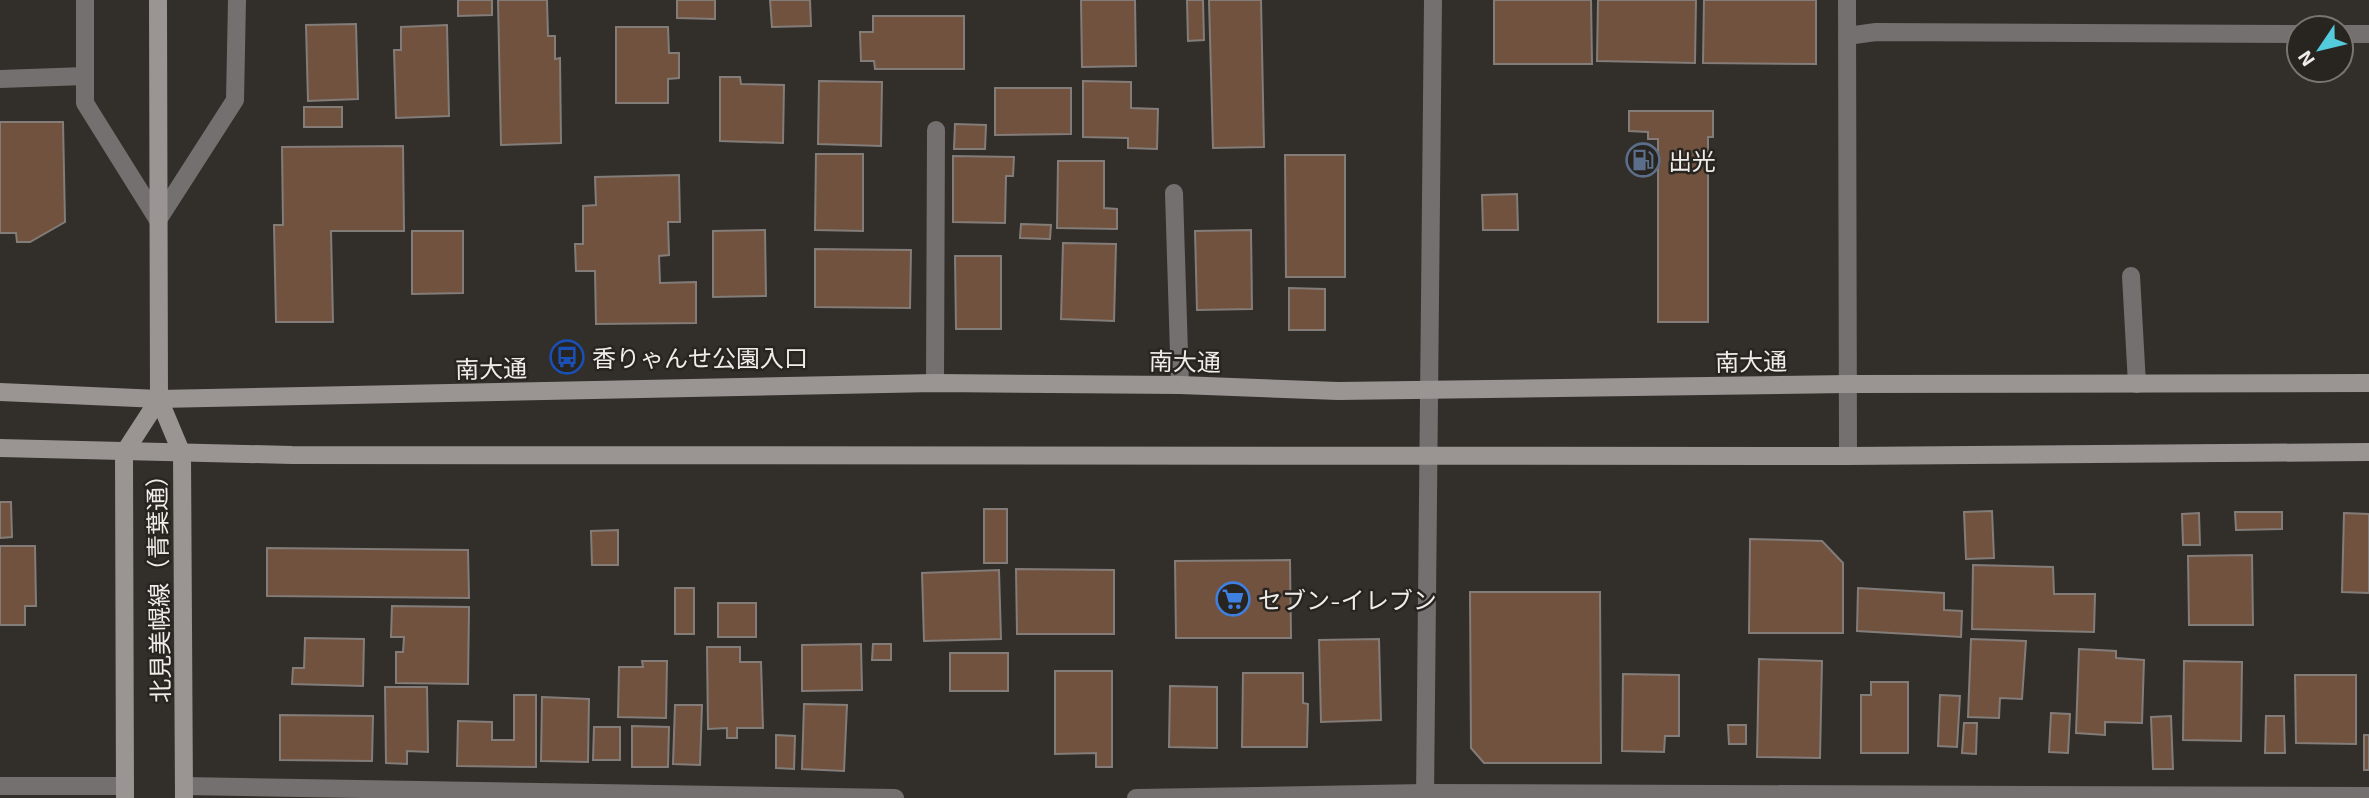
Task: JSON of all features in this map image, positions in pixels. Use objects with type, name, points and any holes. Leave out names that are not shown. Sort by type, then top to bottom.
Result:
[{"type":"street","points":[[85,0],[85,103],[159,220],[235,100],[237,0]]},
{"type":"street","name":"北見美幌線（青葉通）","points":[[158,0],[159,399],[182,454],[184,792]]},
{"type":"street","points":[[1425,795],[1433,0]]},
{"type":"street","points":[[1847,0],[1847,456]]},
{"type":"street","points":[[1847,36],[1876,32],[2285,34]]},
{"type":"street","points":[[0,79],[85,76]]},
{"type":"street","points":[[935,383],[936,130]]},
{"type":"street","points":[[1174,193],[1180,385]]},
{"type":"street","points":[[2132,276],[2137,384]]},
{"type":"street","name":"南大通","points":[[0,392],[159,399],[935,383],[1180,385],[1338,391],[1847,384],[2369,383]]},
{"type":"street","points":[[124,453],[159,399]]},
{"type":"street","points":[[0,448],[182,454],[1847,456],[2369,452]]},
{"type":"street","name":"北見美幌線（青葉通）","points":[[124,453],[125,792]]},
{"type":"street","points":[[0,786],[125,792]]},
{"type":"street","points":[[184,792],[895,798]]},
{"type":"street","points":[[1136,798],[1425,795],[2369,796]]},
{"type":"building","points":[[458,0],[492,0],[492,15],[458,16]]},
{"type":"building","points":[[498,0],[547,0],[548,36],[555,36],[555,59],[560,58],[561,143],[501,145]]},
{"type":"building","points":[[677,0],[715,0],[715,19],[677,18]]},
{"type":"building","points":[[770,0],[810,0],[811,26],[772,27]]},
{"type":"building","points":[[1081,0],[1135,0],[1136,66],[1082,67]]},
{"type":"building","points":[[1187,0],[1203,0],[1204,40],[1188,41]]},
{"type":"building","points":[[1209,0],[1261,0],[1264,147],[1213,148]]},
{"type":"building","points":[[1494,0],[1591,0],[1592,64],[1494,64]]},
{"type":"building","points":[[1598,0],[1696,0],[1695,63],[1597,61]]},
{"type":"building","points":[[1704,0],[1816,0],[1816,64],[1703,63]]},
{"type":"building","points":[[873,16],[964,16],[964,69],[875,69],[874,61],[861,61],[860,32],[873,32]]},
{"type":"building","points":[[356,24],[358,99],[308,101],[306,25]]},
{"type":"building","points":[[447,25],[449,116],[396,118],[394,50],[401,50],[401,27]]},
{"type":"building","points":[[616,27],[668,27],[669,53],[679,53],[679,78],[668,79],[668,103],[616,103]]},
{"type":"building","points":[[720,77],[740,77],[741,84],[784,85],[783,143],[720,141]]},
{"type":"building","points":[[819,81],[882,82],[881,146],[818,144]]},
{"type":"building","points":[[1083,81],[1131,82],[1131,108],[1158,109],[1157,149],[1128,148],[1128,138],[1083,137]]},
{"type":"building","points":[[995,88],[1071,88],[1071,134],[995,135]]},
{"type":"building","points":[[304,107],[342,107],[342,127],[304,127]]},
{"type":"building","points":[[1629,111],[1713,111],[1713,137],[1708,137],[1708,322],[1658,322],[1658,139],[1648,139],[1648,132],[1629,131]]},
{"type":"building","points":[[0,122],[63,122],[65,222],[30,242],[17,242],[16,233],[0,233]]},
{"type":"building","points":[[955,124],[986,125],[985,149],[954,149]]},
{"type":"building","points":[[403,146],[404,231],[331,231],[333,322],[276,322],[274,225],[283,225],[282,147]]},
{"type":"building","points":[[816,154],[863,154],[863,231],[815,230]]},
{"type":"building","points":[[1285,155],[1345,155],[1345,277],[1286,277]]},
{"type":"building","points":[[953,156],[1014,157],[1013,176],[1006,176],[1005,223],[953,222]]},
{"type":"building","points":[[1058,161],[1104,161],[1104,208],[1117,209],[1117,229],[1057,228]]},
{"type":"building","points":[[679,175],[680,222],[668,222],[669,255],[659,256],[660,283],[696,282],[696,323],[596,324],[595,271],[576,271],[575,244],[583,244],[583,206],[596,205],[595,177]]},
{"type":"building","points":[[1517,194],[1518,230],[1483,230],[1482,195]]},
{"type":"building","points":[[1021,224],[1051,225],[1050,239],[1020,238]]},
{"type":"building","points":[[765,230],[766,296],[713,297],[713,231]]},
{"type":"building","points":[[1251,230],[1252,309],[1197,310],[1195,231]]},
{"type":"building","points":[[412,231],[463,231],[463,293],[412,294]]},
{"type":"building","points":[[1063,243],[1116,244],[1114,321],[1061,319]]},
{"type":"building","points":[[815,249],[911,250],[910,308],[815,307]]},
{"type":"building","points":[[955,256],[1001,256],[1001,329],[956,329]]},
{"type":"building","points":[[1289,288],[1325,289],[1325,330],[1289,330]]},
{"type":"building","points":[[0,502],[11,502],[12,537],[0,538]]},
{"type":"building","points":[[984,509],[1007,509],[1007,563],[984,563]]},
{"type":"building","points":[[1992,511],[1994,558],[1966,559],[1964,512]]},
{"type":"building","points":[[2235,512],[2282,512],[2282,529],[2236,530]]},
{"type":"building","points":[[2199,513],[2200,545],[2183,545],[2182,514]]},
{"type":"building","points":[[2344,513],[2369,514],[2369,593],[2342,592]]},
{"type":"building","points":[[618,530],[618,565],[592,565],[591,531]]},
{"type":"building","points":[[1750,539],[1822,541],[1843,563],[1843,633],[1749,633]]},
{"type":"building","points":[[0,546],[35,546],[36,606],[25,606],[25,625],[0,625]]},
{"type":"building","points":[[267,548],[468,550],[469,598],[267,596]]},
{"type":"building","points":[[2252,555],[2253,625],[2189,625],[2188,556]]},
{"type":"building","name":"セブン-イレブン","points":[[1290,560],[1291,638],[1176,638],[1175,561]]},
{"type":"building","points":[[1973,565],[2053,567],[2054,594],[2095,594],[2094,632],[1972,629]]},
{"type":"building","points":[[1016,569],[1114,570],[1114,634],[1017,634]]},
{"type":"building","points":[[999,570],[1001,639],[924,641],[922,573]]},
{"type":"building","points":[[675,588],[694,588],[694,634],[675,634]]},
{"type":"building","points":[[1858,588],[1944,593],[1944,610],[1962,611],[1961,637],[1857,631]]},
{"type":"building","points":[[1470,592],[1600,592],[1601,763],[1484,763],[1471,748]]},
{"type":"building","points":[[718,603],[756,603],[756,637],[718,637]]},
{"type":"building","points":[[392,606],[469,607],[468,684],[396,683],[396,652],[403,652],[404,637],[391,637]]},
{"type":"building","points":[[305,638],[364,639],[363,686],[292,684],[293,668],[304,668]]},
{"type":"building","points":[[1379,639],[1381,720],[1321,722],[1319,640]]},
{"type":"building","points":[[1971,639],[2026,641],[2022,699],[2000,698],[1999,718],[1968,717]]},
{"type":"building","points":[[861,644],[862,690],[802,691],[802,645]]},
{"type":"building","points":[[873,644],[891,644],[891,660],[872,660]]},
{"type":"building","points":[[707,647],[740,647],[740,662],[761,662],[763,728],[737,728],[737,738],[727,738],[727,728],[708,729]]},
{"type":"building","points":[[2079,649],[2116,651],[2116,658],[2144,660],[2142,723],[2105,722],[2105,735],[2076,733]]},
{"type":"building","points":[[950,653],[1008,653],[1008,691],[950,691]]},
{"type":"building","points":[[1759,659],[1822,661],[1820,758],[1757,757]]},
{"type":"building","points":[[642,661],[667,661],[666,718],[618,717],[619,667],[643,667]]},
{"type":"building","points":[[2184,661],[2242,662],[2241,741],[2183,740]]},
{"type":"building","points":[[1055,671],[1112,671],[1112,767],[1096,767],[1096,753],[1055,754]]},
{"type":"building","points":[[1243,673],[1303,673],[1303,703],[1308,704],[1307,747],[1242,747]]},
{"type":"building","points":[[1623,674],[1679,675],[1679,736],[1665,736],[1664,752],[1622,751]]},
{"type":"building","points":[[2295,675],[2356,675],[2356,744],[2296,743]]},
{"type":"building","points":[[1871,682],[1908,682],[1908,753],[1861,753],[1861,695],[1871,695]]},
{"type":"building","points":[[1170,686],[1217,687],[1217,748],[1169,747]]},
{"type":"building","points":[[385,687],[427,687],[428,752],[407,751],[407,764],[386,763]]},
{"type":"building","points":[[514,695],[536,695],[536,767],[457,766],[458,721],[492,722],[492,740],[514,740]]},
{"type":"building","points":[[1940,695],[1960,696],[1957,747],[1938,746]]},
{"type":"building","points":[[542,697],[589,699],[588,762],[541,761]]},
{"type":"building","points":[[804,704],[847,705],[844,771],[802,769]]},
{"type":"building","points":[[675,705],[702,705],[700,765],[673,764]]},
{"type":"building","points":[[2051,713],[2070,714],[2068,753],[2049,752]]},
{"type":"building","points":[[280,715],[373,716],[372,761],[280,760]]},
{"type":"building","points":[[2171,716],[2173,769],[2153,769],[2151,717]]},
{"type":"building","points":[[2266,716],[2284,716],[2285,753],[2265,753]]},
{"type":"building","points":[[1964,723],[1977,723],[1976,754],[1962,753]]},
{"type":"building","points":[[1728,725],[1746,725],[1746,744],[1729,744]]},
{"type":"building","points":[[632,726],[669,727],[668,767],[632,767]]},
{"type":"building","points":[[594,727],[620,727],[620,760],[593,760]]},
{"type":"building","points":[[776,735],[795,736],[794,769],[776,768]]},
{"type":"building","points":[[2364,735],[2369,735],[2369,770],[2364,770]]},
{"type":"place","name":"出光","points":[[1643,160]]},
{"type":"place","name":"香りゃんせ公園入口","points":[[567,357]]},
{"type":"place","name":"セブン-イレブン","points":[[1233,599]]}]
